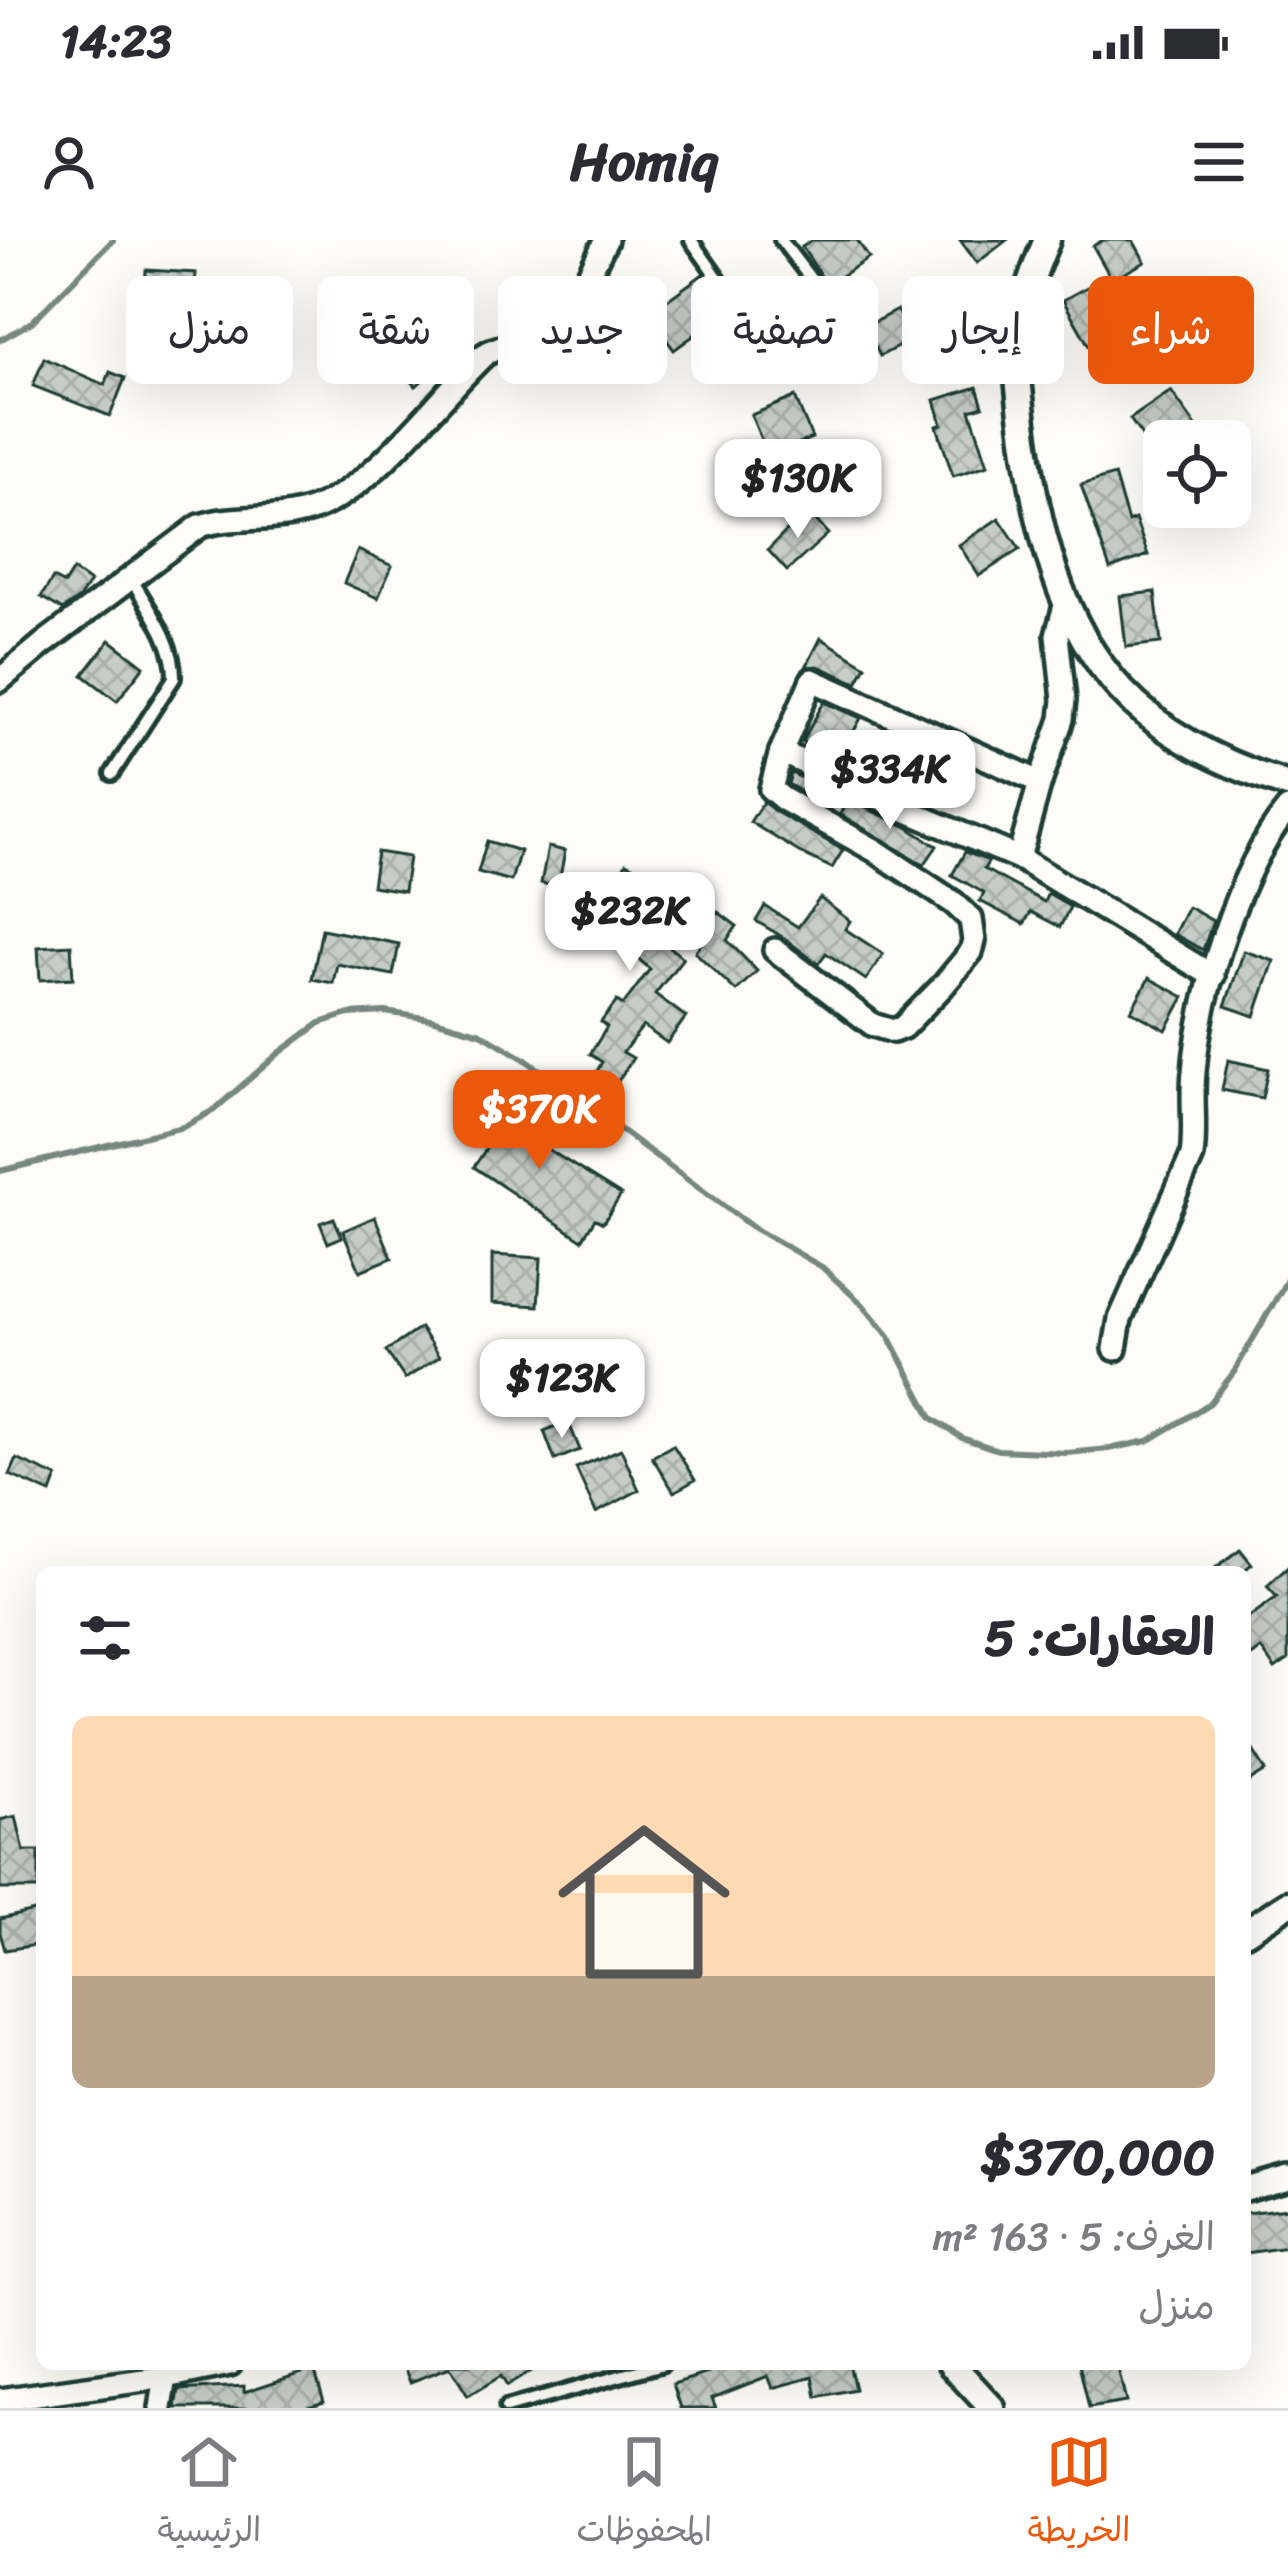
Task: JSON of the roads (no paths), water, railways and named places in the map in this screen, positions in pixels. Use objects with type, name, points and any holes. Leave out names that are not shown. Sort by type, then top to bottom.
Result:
[{"type":"street","points":[[0,680],[200,526],[284,518],[328,503],[363,481],[484,355],[494,348],[545,346],[557,339],[606,240]]},
{"type":"street","points":[[1047,240],[1027,298],[1018,371],[1032,488],[1066,602],[1089,650],[1123,692],[1158,723],[1240,770],[1288,784]]},
{"type":"street","points":[[1019,858],[1062,719],[1058,635],[1066,602]]},
{"type":"street","points":[[775,950],[873,1025],[893,1031],[942,987],[971,952],[974,941],[971,920],[954,903],[775,793],[771,782],[812,680],[1040,782]]},
{"type":"street","points":[[781,752],[1019,858],[1213,976]]},
{"type":"street","points":[[1115,1348],[1120,1319],[1192,1156],[1193,1076],[1213,976],[1250,871],[1267,836],[1288,809]]},
{"type":"street","points":[[1251,1928],[1288,1904]]},
{"type":"street","points":[[1251,2187],[1288,2177]]},
{"type":"street","points":[[0,2400],[200,2370]]},
{"type":"street","points":[[161,2408],[166,2377]]},
{"type":"street","points":[[961,2378],[992,2408]]},
{"type":"lane","points":[[691,240],[716,276]]},
{"type":"lane","points":[[781,240],[808,276]]},
{"type":"lane","points":[[112,774],[174,678],[175,663],[168,645],[130,578]]},
{"type":"lane","points":[[506,2408],[642,2370]]},
{"type":"waterway","points":[[0,340],[32,322],[113,240]]},
{"type":"waterway","points":[[0,1171],[183,1127],[214,1110],[320,1023],[349,1014],[385,1012],[431,1019],[481,1033],[526,1060],[752,1227],[822,1267],[889,1336],[932,1418],[962,1438],[998,1450],[1067,1453],[1148,1441],[1210,1403],[1234,1372],[1288,1278]]}]
